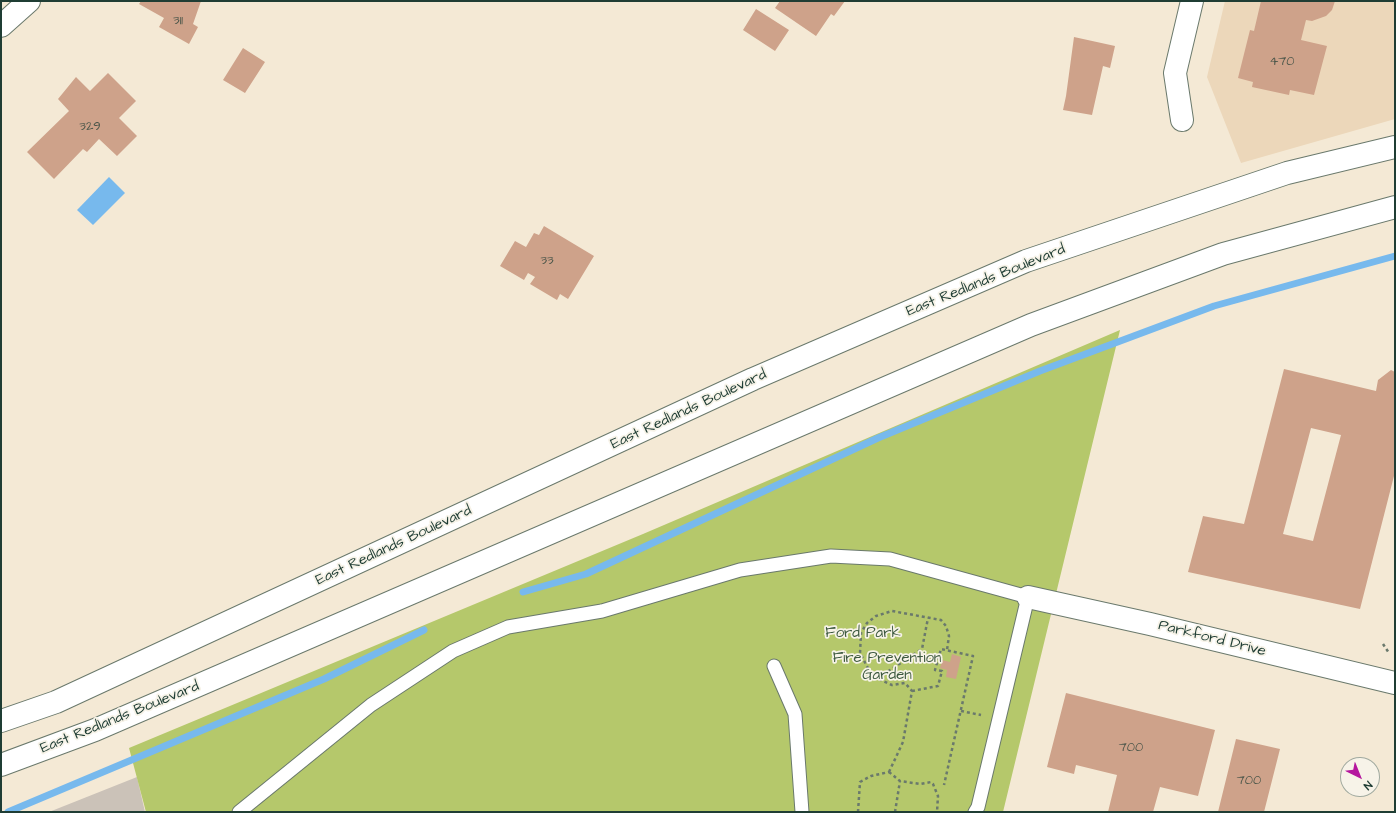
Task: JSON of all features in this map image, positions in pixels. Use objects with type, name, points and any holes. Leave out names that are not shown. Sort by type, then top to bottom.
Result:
[{"type":"main road","points":[[1,26],[30,1]]},
{"type":"main road","points":[[1182,120],[1175,73],[1192,1]]},
{"type":"main road","name":"East Redlands Boulevard","points":[[1,721],[56,702],[753,379],[1026,261],[1287,173],[1395,147]]},
{"type":"main road","name":"East Redlands Boulevard","points":[[1,765],[95,730],[1031,325],[1223,254],[1395,207]]},
{"type":"main road","name":"Parkford Drive","points":[[1028,597],[1150,624],[1395,683]]},
{"type":"lane","points":[[239,812],[372,705],[453,651],[508,627],[602,611],[740,570],[831,556],[890,559],[1028,597],[978,807],[975,812]]},
{"type":"lane","points":[[774,666],[795,714],[802,812]]},
{"type":"path","points":[[912,691],[905,684],[892,684],[878,678],[870,672],[860,653],[861,634],[867,623],[876,616],[892,611],[941,620],[946,626],[949,636],[947,650]]},
{"type":"path","points":[[878,678],[897,664],[922,649],[928,618]]},
{"type":"path","points":[[1383,644],[1389,653]]},
{"type":"path","points":[[912,691],[938,686],[942,671],[935,670],[941,649],[974,656],[944,785]]},
{"type":"path","points":[[889,772],[903,742],[912,691]]},
{"type":"path","points":[[889,772],[900,781],[920,784],[931,782],[938,796],[937,812]]},
{"type":"path","points":[[858,812],[860,782],[871,776],[889,772]]},
{"type":"path","points":[[895,812],[900,781]]},
{"type":"shaded area","points":[[1225,1],[1395,1],[1395,119],[1241,163],[1207,77]]},
{"type":"shaded area","points":[[137,777],[145,812],[49,812]]},
{"type":"green space","name":"Ford Park","points":[[1120,330],[1003,812],[146,812],[129,748],[643,534]]},
{"type":"water","points":[[109,177],[125,193],[93,225],[77,210]]},
{"type":"building","points":[[141,1],[201,1],[193,24],[198,27],[189,44],[159,27],[164,18],[139,4]]},
{"type":"building","points":[[780,1],[845,1],[834,16],[831,14],[816,36],[775,8]]},
{"type":"building","points":[[1261,1],[1335,1],[1332,10],[1326,16],[1312,21],[1306,20],[1301,40],[1327,46],[1314,95],[1290,90],[1289,95],[1252,87],[1253,82],[1238,78],[1250,30],[1254,31]]},
{"type":"building","points":[[756,9],[789,30],[775,51],[743,30]]},
{"type":"building","points":[[1074,37],[1115,46],[1110,68],[1103,66],[1092,115],[1063,110]]},
{"type":"building","points":[[243,48],[265,62],[245,93],[223,80]]},
{"type":"building","points":[[108,73],[136,101],[119,118],[137,136],[117,156],[99,139],[87,152],[83,149],[54,179],[27,152],[69,111],[58,99],[76,77],[90,91]]},
{"type":"building","points":[[544,226],[594,256],[568,299],[560,294],[557,300],[530,284],[535,277],[528,273],[524,280],[500,266],[515,241],[526,247],[534,233],[539,235]]},
{"type":"building","points":[[1284,369],[1376,391],[1378,380],[1391,370],[1395,372],[1395,472],[1360,609],[1188,572],[1203,516],[1244,524]],"holes":[[[1311,428],[1341,435],[1313,541],[1283,534]]]},
{"type":"building","points":[[952,654],[961,657],[956,679],[946,677],[947,670],[940,668],[942,660],[950,662]]},
{"type":"building","points":[[1066,693],[1215,730],[1198,796],[1160,787],[1153,812],[1108,812],[1117,775],[1076,765],[1074,774],[1047,767]]},
{"type":"building","points":[[1236,739],[1280,749],[1264,812],[1218,812]]},
{"type":"waterway","points":[[523,592],[586,574],[878,438],[1040,371],[1214,306],[1395,256]]},
{"type":"waterway","points":[[8,812],[324,679],[424,630]]},
{"type":"park label","name":"Fire Prevention Garden","points":[[887,668]]}]
